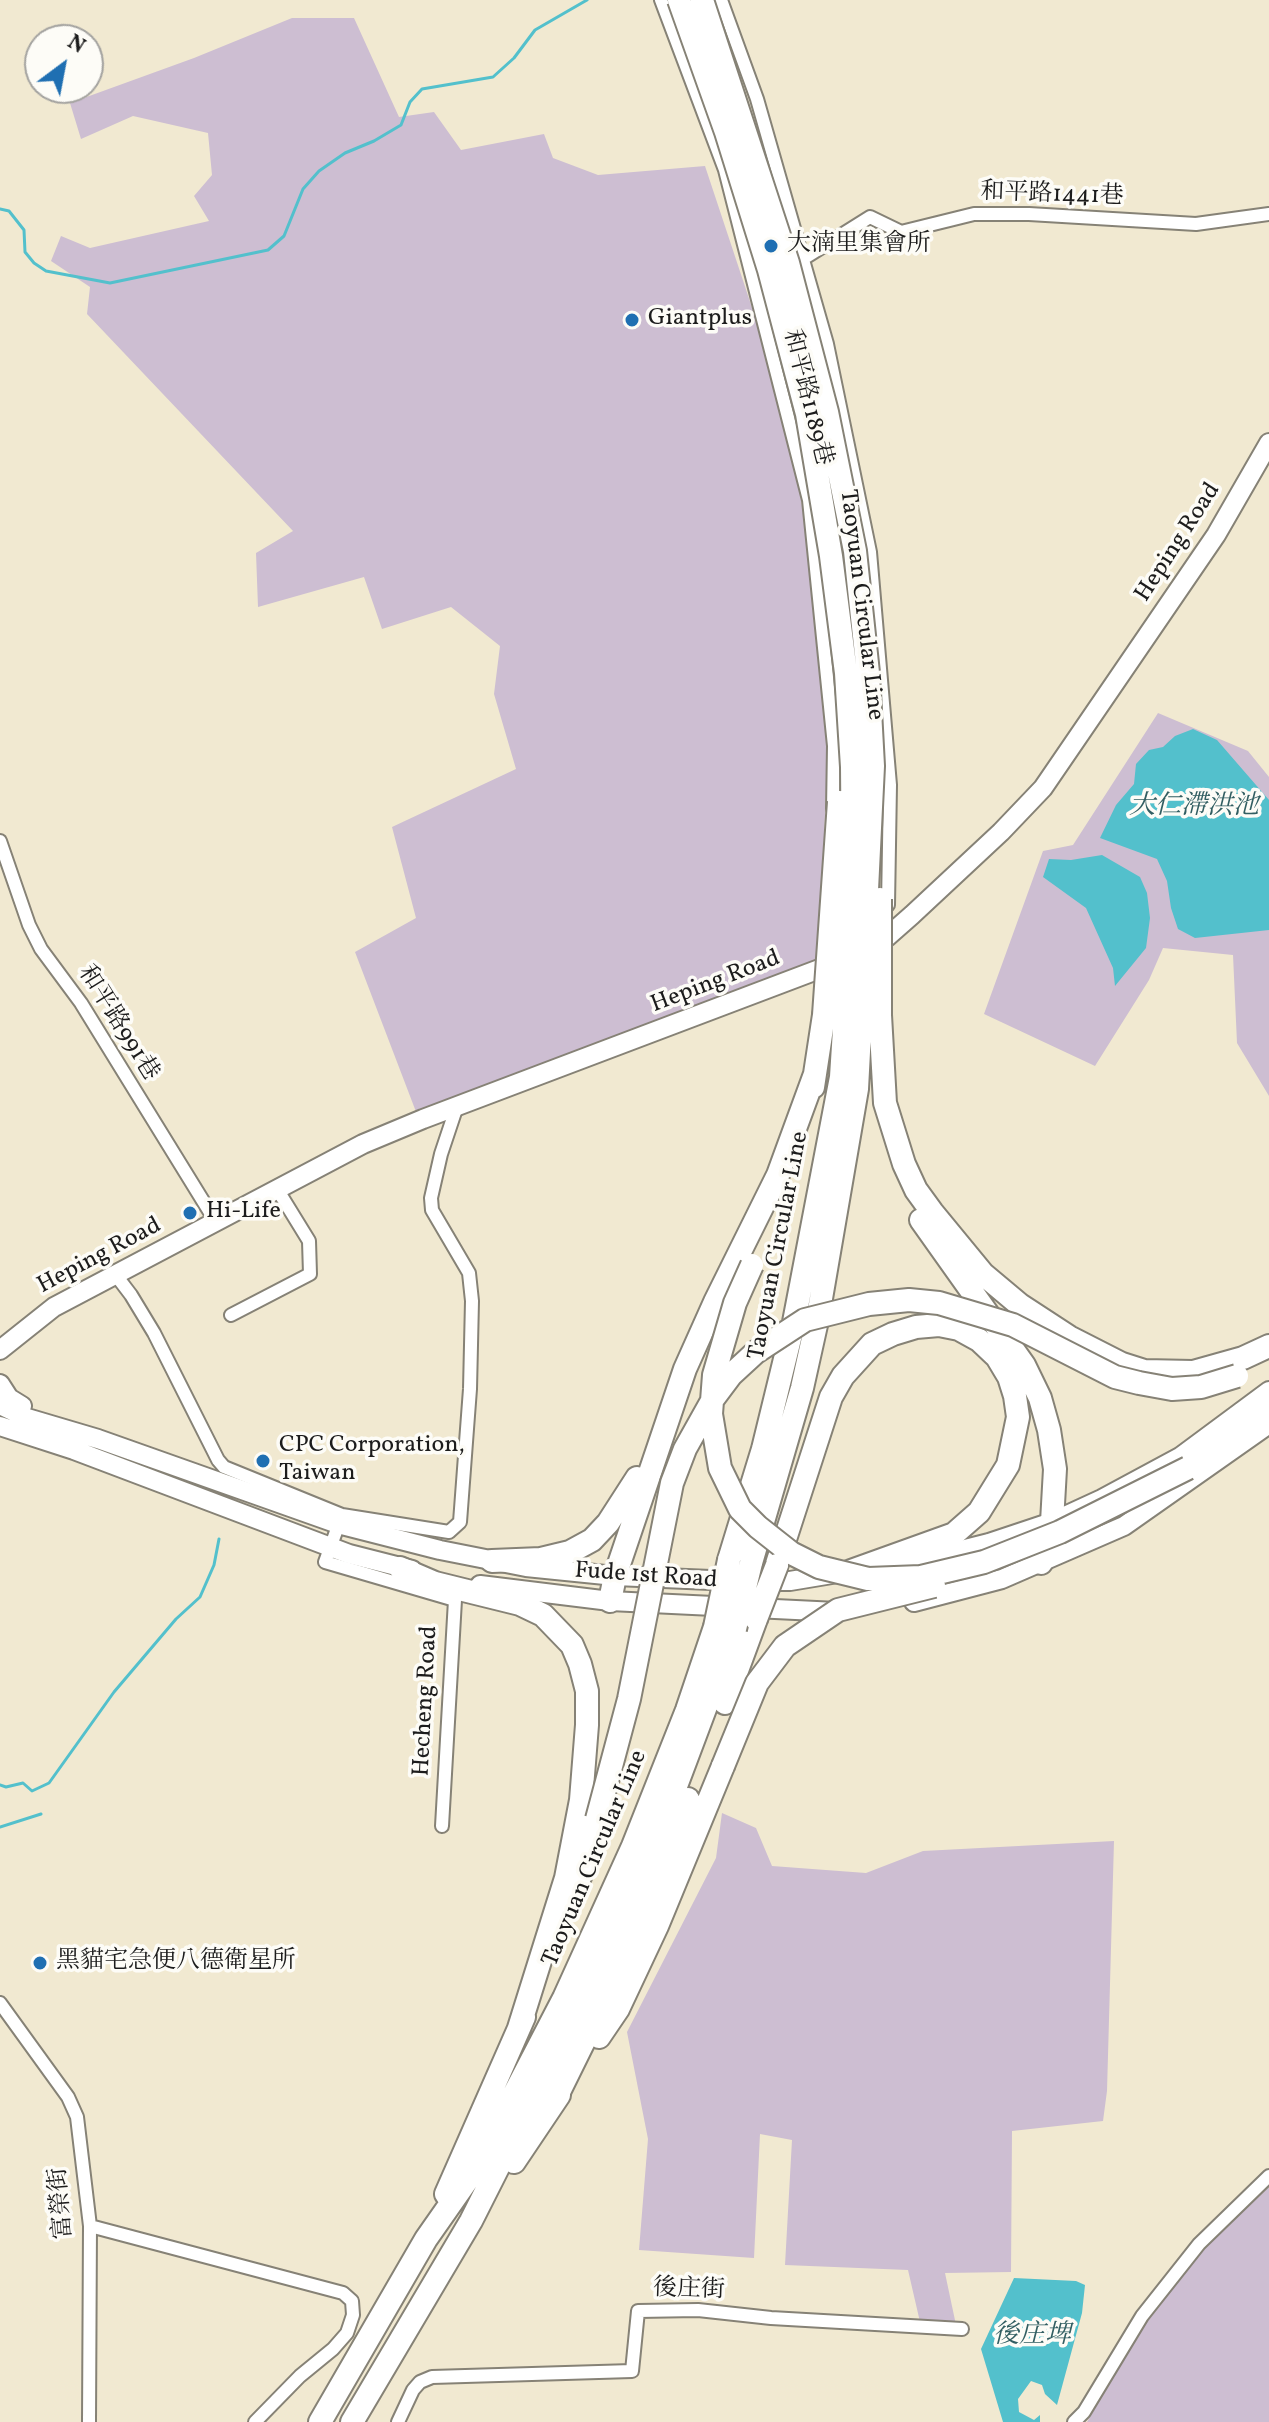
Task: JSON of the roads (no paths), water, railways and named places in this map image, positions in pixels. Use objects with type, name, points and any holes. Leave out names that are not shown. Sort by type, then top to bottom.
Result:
[{"type":"highway","name":"Taoyuan Circular Line","points":[[352,2422],[471,2221],[619,1924],[686,1762],[725,1628],[740,1561],[802,1388],[818,1316],[857,1089],[852,1015],[834,888],[846,673],[831,556],[807,414],[769,270],[735,159],[679,0]]},
{"type":"highway","name":"Taoyuan Circular Line","points":[[702,0],[788,263],[827,412],[855,551],[868,673],[882,927],[852,1015]]},
{"type":"highway","points":[[610,1601],[615,1576],[685,1369],[778,1175],[815,1074],[852,1015]]},
{"type":"highway","points":[[852,1015],[916,1190],[983,1274],[1020,1305],[1069,1337],[1122,1364],[1144,1371],[1193,1372],[1243,1358],[1269,1346]]},
{"type":"highway","points":[[852,1015],[875,1082],[888,1148],[899,1180],[916,1211],[1024,1365],[1040,1398],[1055,1469],[1052,1522],[1041,1563]]},
{"type":"highway","points":[[815,1074],[801,1147],[735,1303],[714,1375],[711,1414],[720,1468],[740,1509],[791,1553],[819,1567],[868,1579],[921,1577],[984,1562],[1060,1532],[1188,1468]]},
{"type":"highway","points":[[426,2239],[569,1917],[629,1699],[672,1483],[685,1449],[731,1375],[756,1352],[805,1320],[869,1304],[909,1300],[961,1308],[1013,1325],[1115,1377],[1172,1389],[1201,1387],[1237,1376],[1269,1361]]},
{"type":"highway","points":[[553,2104],[624,1960],[777,1565],[831,1397],[843,1376],[872,1344],[916,1327],[939,1325],[959,1329],[988,1348],[1009,1377],[1018,1417],[1008,1465],[979,1512],[954,1534],[851,1571]]},
{"type":"highway","points":[[471,2221],[526,2146],[618,2009],[657,1926],[757,1683],[785,1646],[838,1610],[991,1570],[1090,1530],[1137,1505],[1269,1409]]},
{"type":"highway","points":[[492,1561],[541,1559],[570,1552],[592,1540],[620,1507],[667,1420]]},
{"type":"highway","points":[[400,1568],[435,1583],[520,1604],[543,1615],[572,1645],[587,1691],[581,1800],[566,1878],[519,2028]]},
{"type":"highway","name":"Taoyuan Circular Line","points":[[320,2422],[426,2239],[475,2169],[564,1998],[633,1846],[687,1710],[725,1628]]},
{"type":"main road","name":"Heping Road","points":[[0,1350],[45,1313],[363,1144],[830,966],[887,937],[1001,832],[1043,788],[1216,535],[1269,443]]},
{"type":"main road","points":[[0,1384],[9,1398],[28,1409],[98,1439]]},
{"type":"main road","name":"Fude 1st Road","points":[[0,1405],[27,1418],[340,1519],[492,1561],[615,1576],[790,1581],[902,1565],[989,1543],[1052,1522],[1180,1457],[1269,1391]]},
{"type":"main road","name":"Fude 1st Road","points":[[2,1428],[74,1450],[329,1547],[400,1568],[474,1584],[610,1601],[832,1613],[923,1600],[1002,1579],[1084,1545],[1124,1526],[1269,1424]]},
{"type":"main road","points":[[1079,1509],[1069,1516],[1065,1524],[1084,1545]]},
{"type":"street","name":"和平路1189巷","points":[[661,0],[725,170],[809,500],[834,746],[830,966]]},
{"type":"street","name":"和平路1189巷","points":[[721,0],[757,99],[827,344],[870,552],[890,785],[887,937]]},
{"type":"street","points":[[707,125],[757,99]]},
{"type":"street","name":"和平路1441巷","points":[[803,259],[870,217],[901,232],[974,214],[1196,224],[1269,214]]},
{"type":"street","name":"和平路991巷","points":[[0,841],[29,925],[41,949],[81,1003],[216,1222]]},
{"type":"street","points":[[115,1274],[154,1333],[224,1467],[340,1519],[449,1532],[460,1522],[470,1389],[472,1301],[469,1273],[432,1210],[431,1198],[457,1106]]},
{"type":"street","points":[[231,1315],[310,1274],[309,1241],[277,1189]]},
{"type":"street","points":[[329,1547],[340,1519]]},
{"type":"street","name":"Hecheng Road","points":[[329,1547],[325,1562],[455,1600],[442,1826]]},
{"type":"street","name":"富榮街","points":[[0,2003],[68,2097],[77,2117],[90,2226],[89,2422]]},
{"type":"street","points":[[1074,2422],[1084,2412],[1142,2316],[1199,2244],[1269,2176]]},
{"type":"street","points":[[90,2226],[343,2293],[352,2301],[353,2315],[347,2333],[255,2422]]},
{"type":"street","name":"後庄街","points":[[398,2422],[413,2390],[420,2382],[432,2377],[632,2371],[638,2311],[698,2310],[771,2318],[962,2329]]},
{"type":"water","name":"大仁滯洪池","points":[[1193,729],[1217,740],[1269,800],[1269,930],[1195,938],[1178,929],[1167,881],[1157,859],[1100,838],[1116,805],[1134,784],[1136,764],[1149,750],[1163,747],[1175,736]]},
{"type":"water","points":[[1102,855],[1140,877],[1147,893],[1150,918],[1146,948],[1115,986],[1113,968],[1086,908],[1043,877],[1049,859],[1071,860]]},
{"type":"water","name":"後庄埤","points":[[1014,2278],[1076,2281],[1085,2285],[1082,2313],[1057,2405],[1045,2394],[1042,2385],[1031,2381],[1018,2399],[1019,2412],[1034,2420],[1040,2415],[1040,2422],[1003,2422],[981,2349]]},
{"type":"waterway","points":[[0,209],[9,211],[24,230],[25,252],[34,263],[46,271],[110,283],[268,250],[284,236],[303,189],[319,171],[345,153],[401,125],[410,102],[422,89],[493,77],[514,58],[535,30],[587,0]]},
{"type":"waterway","points":[[0,1785],[6,1787],[23,1783],[32,1791],[49,1783],[114,1692],[176,1619],[200,1597],[214,1565],[219,1539]]},
{"type":"waterway","points":[[0,1827],[41,1814]]},
{"type":"place","name":"大湳里集會所","points":[[771,246]]},
{"type":"place","name":"Giantplus","points":[[632,320]]},
{"type":"place","name":"Hi-Life","points":[[190,1213]]},
{"type":"place","name":"CPC Corporation, Taiwan","points":[[263,1461]]},
{"type":"place","name":"黑貓宅急便八德衛星所","points":[[40,1963]]}]
